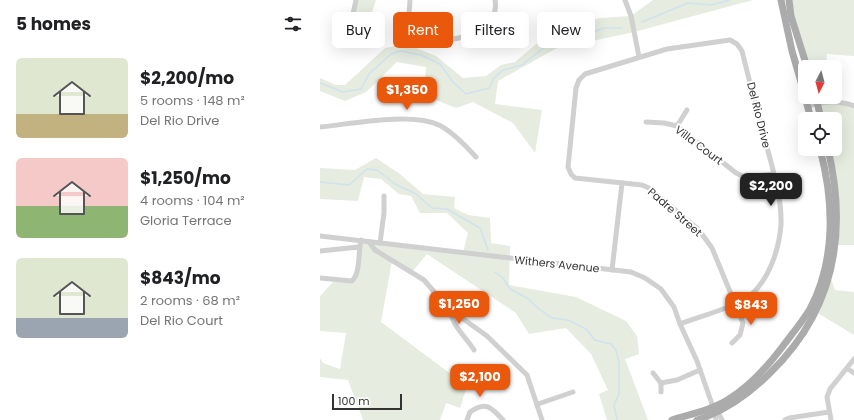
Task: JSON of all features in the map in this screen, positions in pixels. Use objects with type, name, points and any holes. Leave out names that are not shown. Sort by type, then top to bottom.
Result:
[{"type":"main road","points":[[781,0],[798,72]]},
{"type":"main road","points":[[789,0],[791,16],[805,60]]},
{"type":"main road","points":[[808,106],[809,112]]},
{"type":"main road","points":[[672,420],[716,413],[771,362],[809,310],[816,295],[823,273],[831,224],[830,199],[821,156]]},
{"type":"main road","points":[[697,420],[734,404],[759,384],[782,362],[801,339],[816,312],[830,276],[835,245],[837,208],[833,168],[830,156]]},
{"type":"street","points":[[353,12],[356,0]]},
{"type":"street","points":[[410,0],[410,27],[413,32],[424,38],[441,39],[463,37],[486,26],[495,12],[495,0]]},
{"type":"street","points":[[625,0],[631,16],[639,57]]},
{"type":"street","name":"Padre Street","points":[[732,343],[740,335],[743,323],[712,248],[699,230],[649,188],[642,185],[575,178],[568,167],[576,88],[579,80],[585,74],[668,49],[730,40],[737,44]]},
{"type":"street","name":"Del Rio Drive","points":[[680,324],[734,304],[751,295],[762,284],[771,268],[781,226],[780,209],[774,174],[742,50],[737,44]]},
{"type":"street","points":[[842,102],[854,106]]},
{"type":"street","points":[[677,126],[687,110]]},
{"type":"street","points":[[320,127],[400,120],[421,120],[439,125],[465,145],[476,157]]},
{"type":"street","name":"Villa Court","points":[[646,122],[664,123],[677,126],[736,173],[745,177],[774,174]]},
{"type":"street","points":[[612,270],[622,183]]},
{"type":"street","points":[[380,243],[384,213],[384,196]]},
{"type":"street","name":"Withers Avenue","points":[[320,236],[631,272],[661,289],[674,307],[716,413],[722,420]]},
{"type":"street","points":[[320,278],[352,281],[355,278],[361,240]]},
{"type":"street","points":[[369,242],[374,250],[424,280],[433,292],[451,310],[487,336],[527,375],[538,404],[542,420]]},
{"type":"street","points":[[320,251],[359,247]]},
{"type":"street","points":[[451,310],[452,319],[474,350]]},
{"type":"street","points":[[831,420],[827,397],[830,389],[854,359]]},
{"type":"street","points":[[848,368],[854,373]]},
{"type":"street","points":[[661,384],[677,380],[700,370]]},
{"type":"street","points":[[653,373],[661,384],[661,392]]},
{"type":"street","points":[[538,404],[573,392]]},
{"type":"street","points":[[467,420],[470,412],[478,406],[484,406],[495,411],[503,420]]},
{"type":"street","points":[[785,420],[789,418],[830,412]]},
{"type":"shaded area","points":[[356,0],[376,0],[372,12],[355,12]]},
{"type":"shaded area","points":[[653,0],[753,0],[634,32],[595,40],[595,19],[631,16]]},
{"type":"shaded area","points":[[789,0],[854,0],[854,56],[827,54],[827,60],[805,60]]},
{"type":"shaded area","points":[[537,43],[537,48],[560,48],[555,49],[498,81],[495,104],[542,110],[535,153],[513,123],[473,102],[456,108],[424,95],[426,67],[397,62],[366,92],[345,101],[320,91],[320,78],[336,85],[345,85],[385,48],[393,46],[393,48],[416,48],[436,56],[463,78],[486,76],[501,65],[515,62]]},
{"type":"shaded area","points":[[818,104],[840,104],[854,106],[854,245],[835,245],[829,156],[842,156],[842,112],[819,112]]},
{"type":"shaded area","points":[[376,158],[400,174],[423,194],[455,197],[454,208],[468,215],[490,218],[491,243],[510,246],[509,285],[576,297],[626,321],[637,336],[639,354],[625,359],[648,420],[607,420],[599,394],[608,390],[591,354],[566,328],[529,334],[516,313],[427,254],[411,273],[392,261],[381,322],[467,386],[460,408],[446,403],[440,420],[363,420],[348,380],[320,377],[320,358],[323,363],[340,369],[346,333],[320,331],[320,296],[336,279],[346,281],[355,278],[361,240],[463,252],[468,233],[447,213],[420,213],[411,196],[399,194],[381,179],[364,177],[358,201],[320,199],[320,168],[355,170]]},
{"type":"shaded area","points":[[830,276],[835,290],[854,292],[854,335],[816,312]]},
{"type":"waterway","points":[[642,22],[688,3],[711,5],[730,0]]},
{"type":"waterway","points":[[320,83],[343,92],[361,89],[369,74],[391,54],[400,51],[421,55],[440,64],[453,82],[466,94],[489,88],[494,78],[503,70],[522,65],[550,43],[585,35],[604,28],[621,28]]},
{"type":"waterway","points":[[320,182],[349,185],[367,169],[377,170],[395,184],[416,194],[432,208],[447,209],[480,228],[488,250]]},
{"type":"waterway","points":[[495,272],[503,278],[510,289],[527,298],[552,318],[568,320],[586,329],[595,340],[611,344],[616,350],[619,363],[619,394],[614,405],[617,420]]}]
